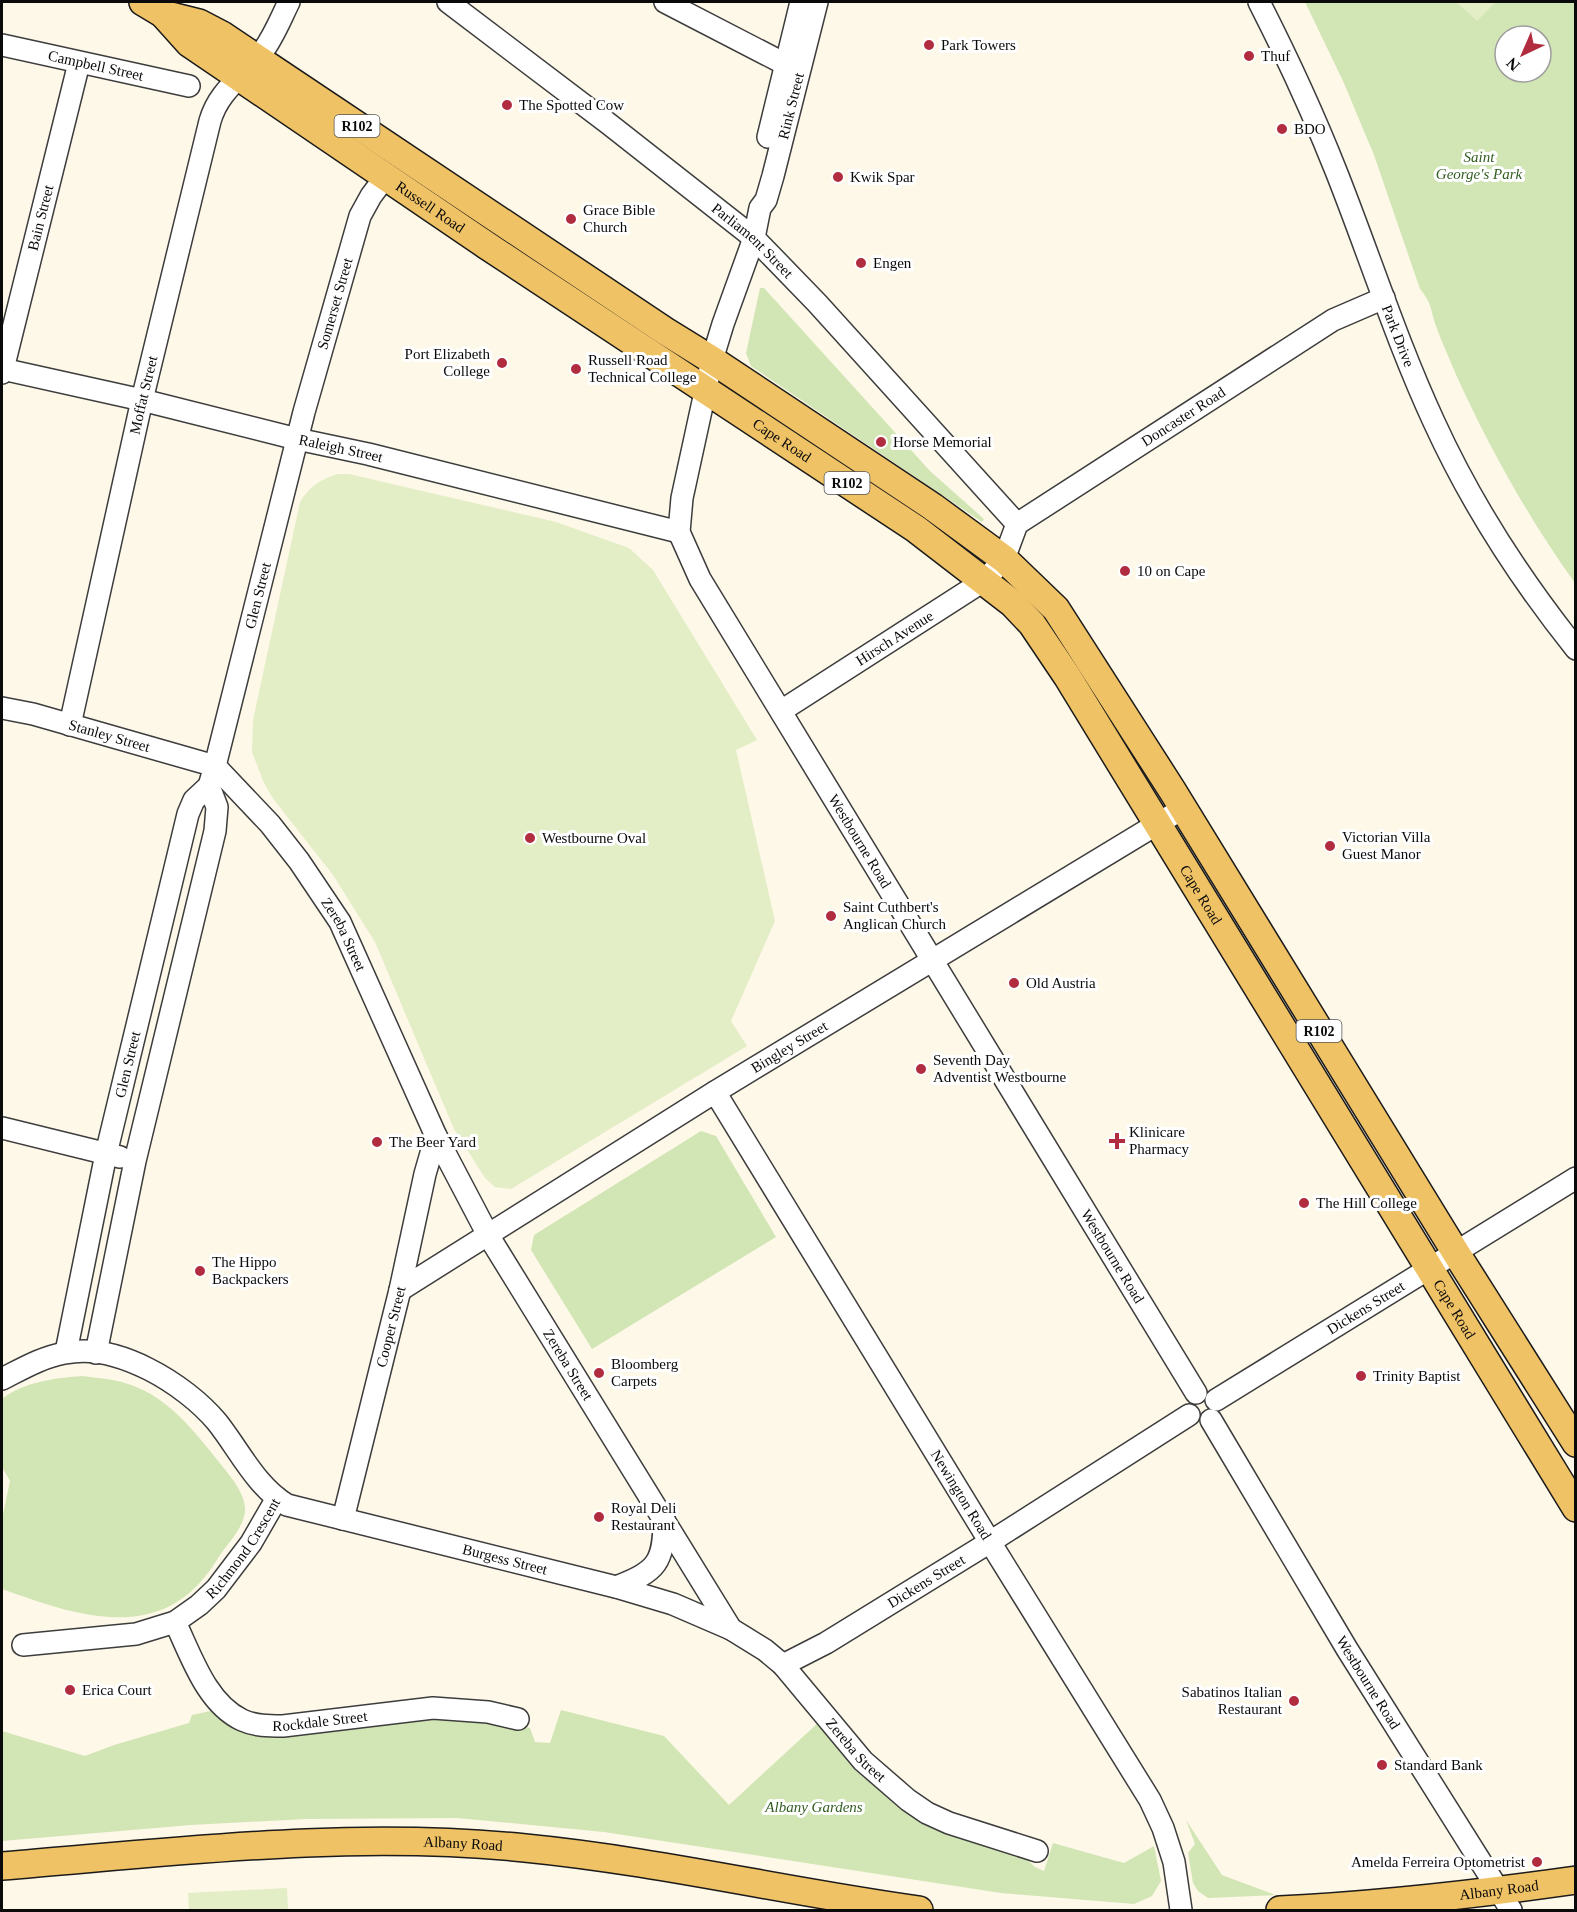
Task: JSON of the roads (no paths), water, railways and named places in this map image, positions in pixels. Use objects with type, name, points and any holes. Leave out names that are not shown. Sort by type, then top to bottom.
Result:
[{"type":"main road","name":"Russell Road","points":[[153,8],[199,23],[258,58],[293,84],[664,331],[712,360]]},
{"type":"main road","name":"Russell Road","points":[[153,8],[189,43],[706,390]]},
{"type":"main road","name":"Cape Road","points":[[712,360],[933,507],[1004,559],[1061,615],[1575,1443]]},
{"type":"main road","name":"Cape Road","points":[[706,390],[916,529],[985,580],[1032,624],[1158,823],[1575,1508]]},
{"type":"main road","name":"Albany Road","points":[[2,1866],[228,1847],[349,1841],[450,1842],[524,1847],[612,1859],[920,1911]]},
{"type":"main road","name":"Albany Road","points":[[1280,1911],[1506,1901],[1575,1880]]},
{"type":"street","name":"Moffat Street","points":[[70,725],[142,400],[210,121],[216,102],[258,58],[268,44],[289,2]]},
{"type":"street","name":"Parliament Street","points":[[448,2],[754,238],[817,303],[1017,524]]},
{"type":"street","points":[[665,2],[792,67]]},
{"type":"street","name":"Rink Street","points":[[706,390],[723,324],[754,238],[760,208],[766,200],[773,176],[801,2]]},
{"type":"street","name":"Rink Street","points":[[792,67],[817,2]]},
{"type":"street","name":"Park Drive","points":[[1259,2],[1315,120],[1434,421],[1478,507],[1521,577],[1575,649]]},
{"type":"street","name":"Campbell Street","points":[[2,45],[189,86]]},
{"type":"street","name":"Bain Street","points":[[2,370],[79,63]]},
{"type":"street","name":"Somerset Street","points":[[297,440],[360,216],[370,196],[386,176]]},
{"type":"street","name":"Doncaster Road","points":[[1017,524],[1333,320],[1384,298]]},
{"type":"street","name":"Raleigh Street","points":[[2,370],[142,400],[297,440],[368,454],[679,532]]},
{"type":"street","name":"Westbourne Road","points":[[706,390],[681,498],[679,532],[700,579],[1196,1393]]},
{"type":"street","name":"Glen Street","points":[[66,1352],[106,1154],[188,814],[194,800],[209,786],[215,766],[297,440]]},
{"type":"street","points":[[1004,559],[1017,524]]},
{"type":"street","name":"Hirsch Avenue","points":[[781,711],[985,580],[1004,559]]},
{"type":"street","name":"Stanley Street","points":[[2,708],[215,766]]},
{"type":"street","name":"Zereba Street","points":[[215,766],[270,824],[299,861],[340,922],[436,1136],[488,1235],[731,1629],[765,1650],[783,1665],[863,1761],[908,1800],[927,1813],[949,1823],[1037,1851]]},
{"type":"street","name":"Glen Street","points":[[96,1353],[135,1161],[215,831],[217,807],[209,786]]},
{"type":"street","name":"Bingley Street","points":[[400,1290],[715,1092],[1182,808]]},
{"type":"street","name":"Newington Road","points":[[715,1092],[1150,1800],[1163,1828],[1174,1862],[1181,1911]]},
{"type":"street","points":[[2,1128],[135,1161]]},
{"type":"street","name":"Cooper Street","points":[[343,1519],[436,1136]]},
{"type":"street","name":"Dickens Street","points":[[1213,1410],[1430,1268],[1575,1178]]},
{"type":"street","points":[[2,1379],[36,1362],[66,1352]]},
{"type":"street","name":"Richmond Crescent","points":[[23,1645],[136,1634],[175,1622],[199,1605],[216,1589],[251,1543],[277,1498],[258,1480],[216,1421],[197,1401],[169,1380],[145,1367],[122,1359],[96,1353],[66,1352]]},
{"type":"street","points":[[1206,1392],[1213,1410],[1201,1423],[1192,1419],[1186,1405],[1191,1396],[1196,1393],[1206,1392]]},
{"type":"street","name":"Westbourne Road","points":[[1213,1410],[1347,1649],[1506,1901]]},
{"type":"street","name":"Dickens Street","points":[[783,1665],[826,1642],[990,1542],[1189,1415]]},
{"type":"street","name":"Burgess Street","points":[[277,1498],[287,1505],[616,1587],[673,1604],[731,1629]]},
{"type":"street","points":[[616,1587],[643,1575],[659,1558],[663,1547],[664,1518]]},
{"type":"street","name":"Rockdale Street","points":[[175,1622],[211,1692],[222,1705],[242,1720],[262,1726],[283,1726],[433,1708],[488,1712],[518,1719]]},
{"type":"place","name":"Park Towers","points":[[929,45]]},
{"type":"place","name":"Thuf","points":[[1249,56]]},
{"type":"place","name":"The Spotted Cow","points":[[507,105]]},
{"type":"place","name":"BDO","points":[[1282,129]]},
{"type":"place","name":"Kwik Spar","points":[[838,177]]},
{"type":"place","name":"Grace Bible Church","points":[[571,219]]},
{"type":"place","name":"Engen","points":[[861,263]]},
{"type":"place","name":"Port Elizabeth College","points":[[502,363]]},
{"type":"place","name":"Russell Road Technical College","points":[[576,369]]},
{"type":"place","name":"Horse Memorial","points":[[881,442]]},
{"type":"place","name":"10 on Cape","points":[[1125,571]]},
{"type":"place","name":"Westbourne Oval","points":[[530,838]]},
{"type":"place","name":"Victorian Villa Guest Manor","points":[[1330,846]]},
{"type":"place","name":"Saint Cuthbert's Anglican Church","points":[[831,916]]},
{"type":"place","name":"Old Austria","points":[[1014,983]]},
{"type":"place","name":"Seventh Day Adventist Westbourne","points":[[921,1069]]},
{"type":"place","name":"Klinicare Pharmacy","points":[[1117,1141]]},
{"type":"place","name":"The Beer Yard","points":[[377,1142]]},
{"type":"place","name":"The Hill College","points":[[1304,1203]]},
{"type":"place","name":"The Hippo Backpackers","points":[[200,1271]]},
{"type":"place","name":"Bloomberg Carpets","points":[[599,1373]]},
{"type":"place","name":"Trinity Baptist","points":[[1361,1376]]},
{"type":"place","name":"Royal Deli Restaurant","points":[[599,1517]]},
{"type":"place","name":"Erica Court","points":[[70,1690]]},
{"type":"place","name":"Sabatinos Italian Restaurant","points":[[1294,1701]]},
{"type":"place","name":"Standard Bank","points":[[1382,1765]]},
{"type":"place","name":"Amelda Ferreira Optometrist","points":[[1537,1862]]},
{"type":"park label","name":"Saint George's Park","points":[[1479,166]]},
{"type":"park label","name":"Albany Gardens","points":[[814,1807]]}]
